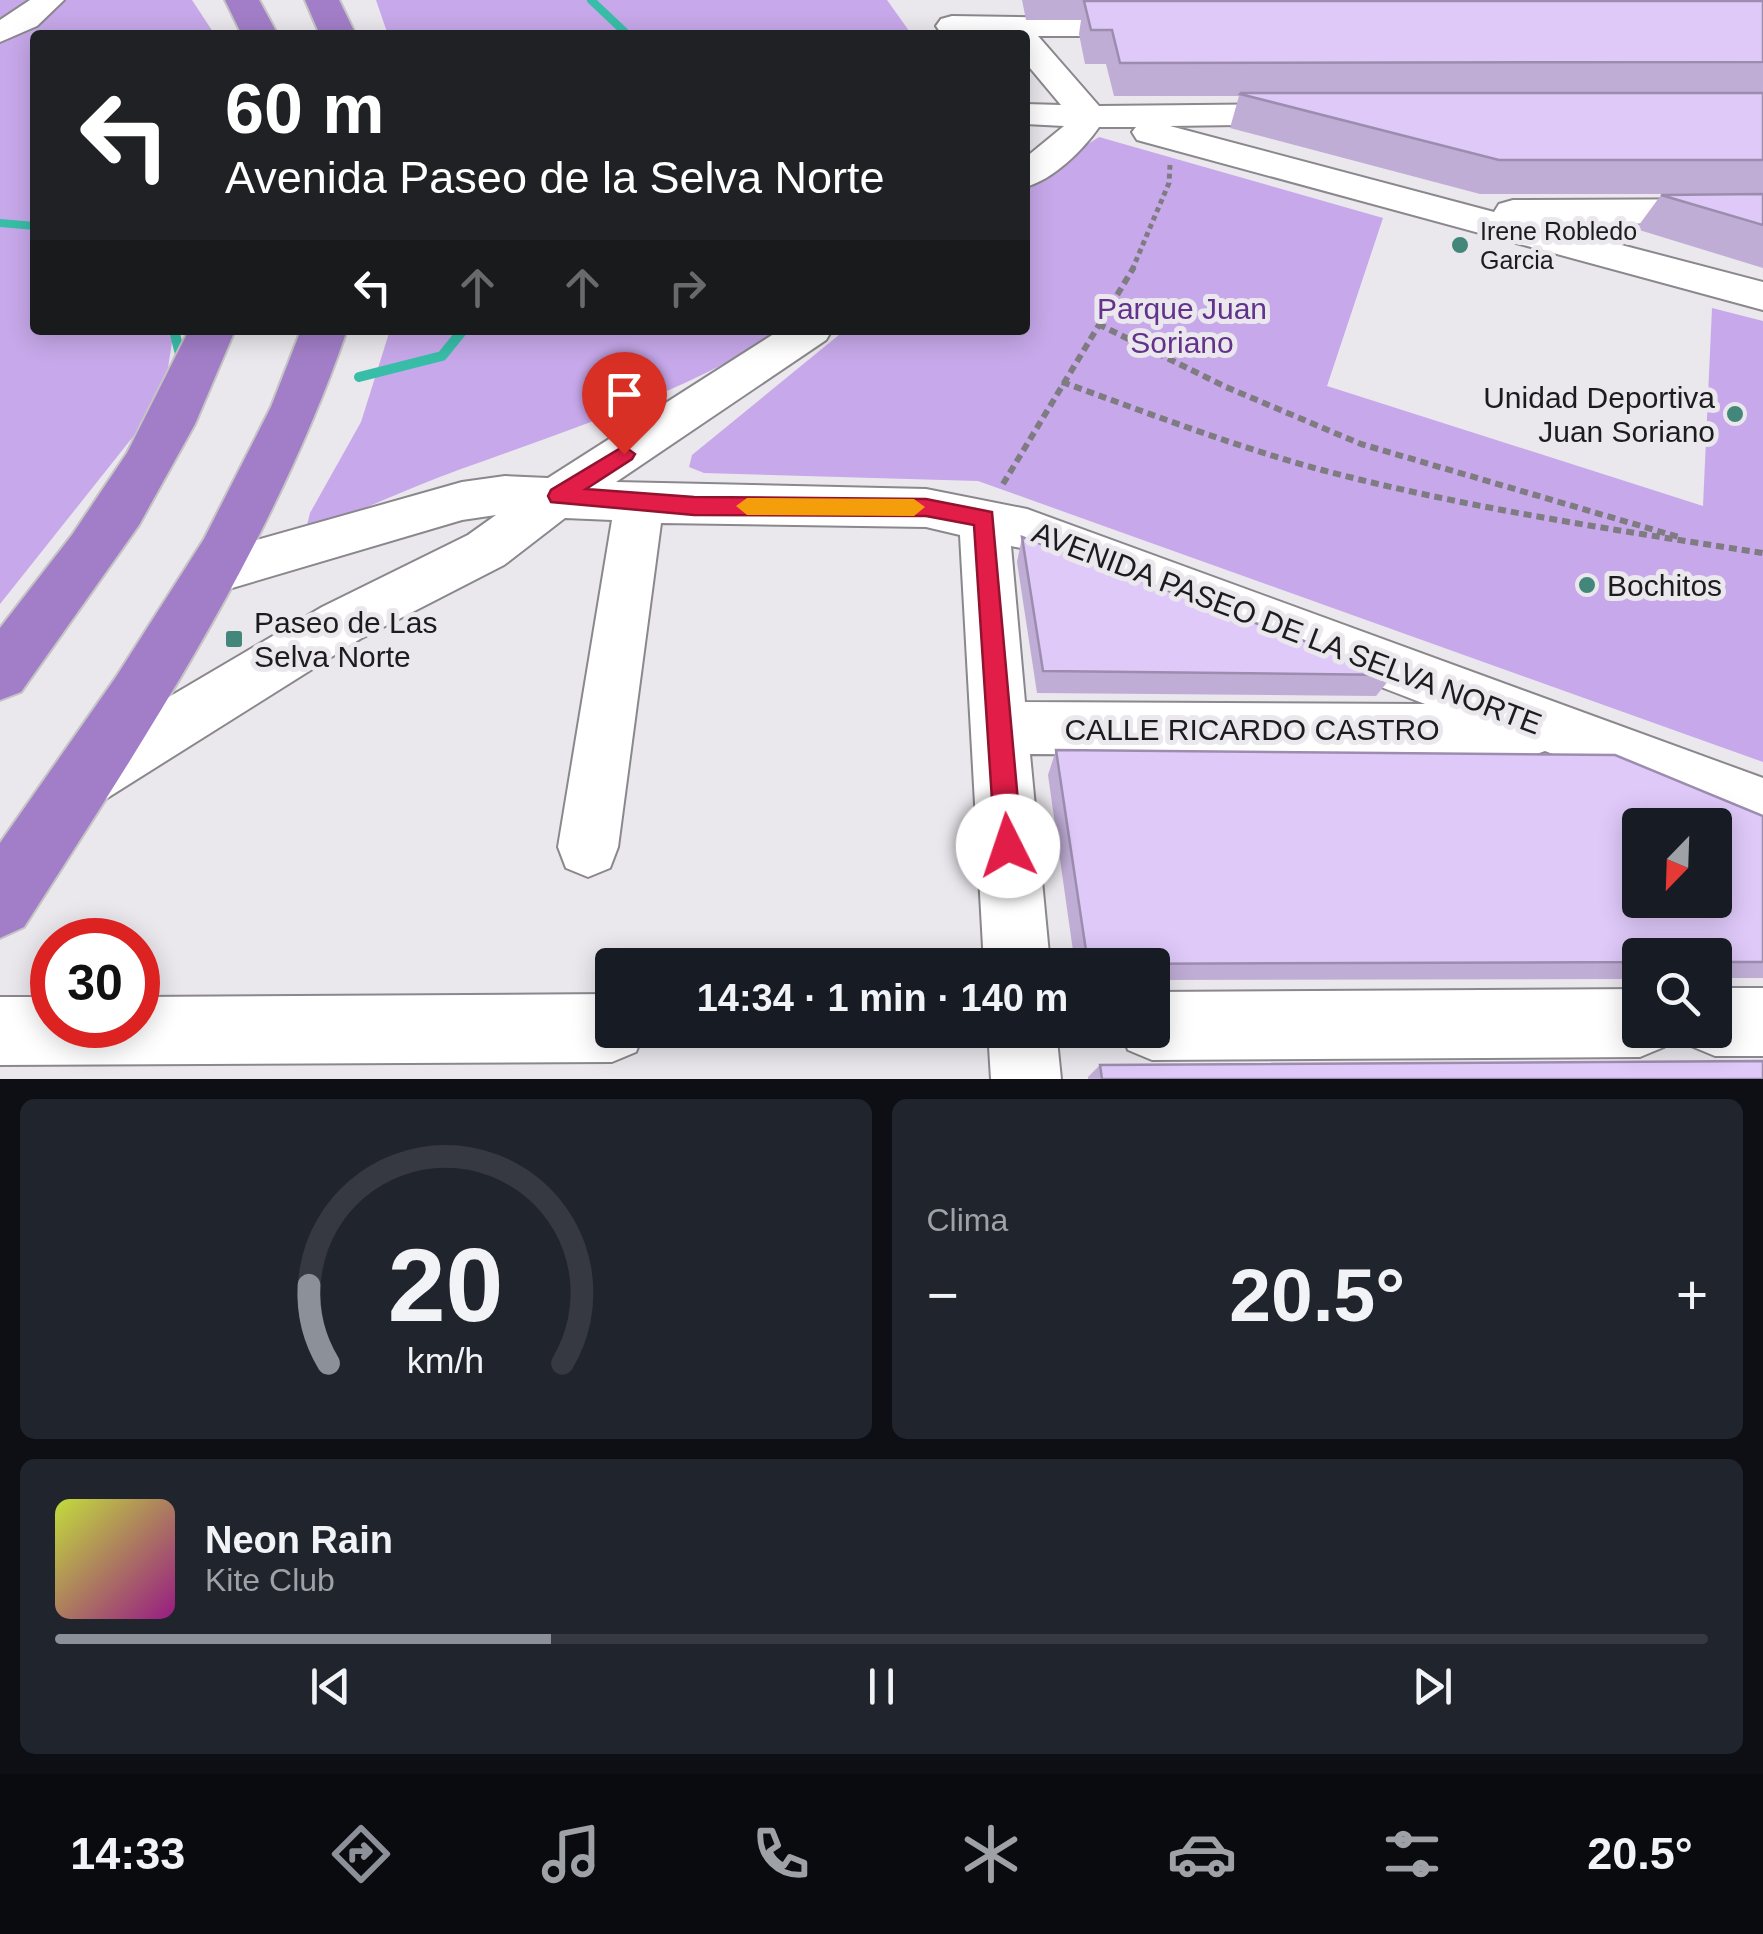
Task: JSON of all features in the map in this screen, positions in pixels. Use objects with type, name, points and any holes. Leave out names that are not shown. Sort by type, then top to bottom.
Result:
[{"type":"highway","points":[[242,0],[257,30]]},
{"type":"highway","points":[[322,0],[336,30]]},
{"type":"highway","points":[[0,674],[137,488],[194,377],[210,335]]},
{"type":"highway","points":[[0,903],[215,572],[304,392],[322,335]]},
{"type":"street","points":[[0,32],[26,19],[49,0]]},
{"type":"street","points":[[930,0],[954,30]]},
{"type":"street","points":[[989,0],[1015,30]]},
{"type":"street","points":[[1030,33],[1170,26]]},
{"type":"street","points":[[1030,46],[1095,117],[1763,296]]},
{"type":"street","points":[[1030,114],[1334,114]]},
{"type":"street","points":[[1031,172],[1095,117]]},
{"type":"street","points":[[1448,212],[1763,211]]},
{"type":"street","points":[[78,783],[341,623],[486,550],[559,496],[803,335]]},
{"type":"street","name":"AVENIDA PASEO DE LA SELVA NORTE","points":[[215,572],[462,501],[505,495],[694,506],[926,508],[984,518],[1046,536],[1763,807]]},
{"type":"street","points":[[588,847],[640,502]]},
{"type":"street","points":[[984,518],[1016,948]]},
{"type":"street","name":"CALLE RICARDO CASTRO","points":[[1000,728],[1563,732]]},
{"type":"street","points":[[1732,1022],[1763,1022]]},
{"type":"street","points":[[1170,1026],[1622,1023]]},
{"type":"street","points":[[0,1030],[595,1028]]},
{"type":"street","points":[[1023,1048],[1026,1079]]},
{"type":"path","points":[[984,518],[1138,260],[1169,183],[1173,139]]},
{"type":"path","points":[[1098,324],[1226,386],[1361,444],[1562,506],[1722,549]]},
{"type":"path","points":[[1062,382],[1201,433],[1323,470],[1568,522],[1763,553]]},
{"type":"green space","points":[[0,0],[192,0],[212,30],[30,30],[30,335],[173,335],[163,399],[0,604]]},
{"type":"green space","points":[[376,0],[887,0],[908,30],[386,30]]},
{"type":"green space","name":"Parque Juan Soriano","points":[[1099,137],[1383,218],[1327,386],[1703,506],[1712,308],[1763,321],[1763,762],[978,481],[704,473],[689,467],[692,455],[839,335],[1030,335],[1030,181]]},
{"type":"green space","points":[[388,335],[775,335],[666,391],[305,533],[310,513],[361,422]]},
{"type":"building","points":[[1084,1],[1763,1],[1763,62],[1120,63],[1112,30],[1091,30]]},
{"type":"building","points":[[1241,93],[1763,93],[1763,160],[1499,160]]},
{"type":"building","points":[[1763,194],[1763,225],[1661,195]]},
{"type":"building","points":[[1022,537],[1394,674],[1394,675],[1043,671]]},
{"type":"building","points":[[1056,750],[1615,755],[1763,816],[1763,962],[1732,962],[1732,938],[1622,938],[1622,962],[1170,964],[1170,948],[1086,948]]},
{"type":"building","points":[[1763,1061],[1763,1079],[1102,1079],[1100,1065]]},
{"type":"waterway","points":[[591,0],[623,30]]},
{"type":"waterway","points":[[0,223],[30,226]]},
{"type":"waterway","points":[[175,335],[181,358]]},
{"type":"waterway","points":[[359,377],[442,356],[459,335]]},
{"type":"slow traffic","points":[[747,506],[914,507]]},
{"type":"place","name":"Irene Robledo Garcia","points":[[1460,245]]},
{"type":"place","name":"Unidad Deportiva Juan Soriano","points":[[1735,414]]},
{"type":"place","name":"Bochitos","points":[[1587,585]]},
{"type":"place","name":"Paseo de Las Selva Norte","points":[[234,639]]},
{"type":"route","points":[[624,454],[559,496],[694,506],[926,508],[984,518],[1008,846]]}]
